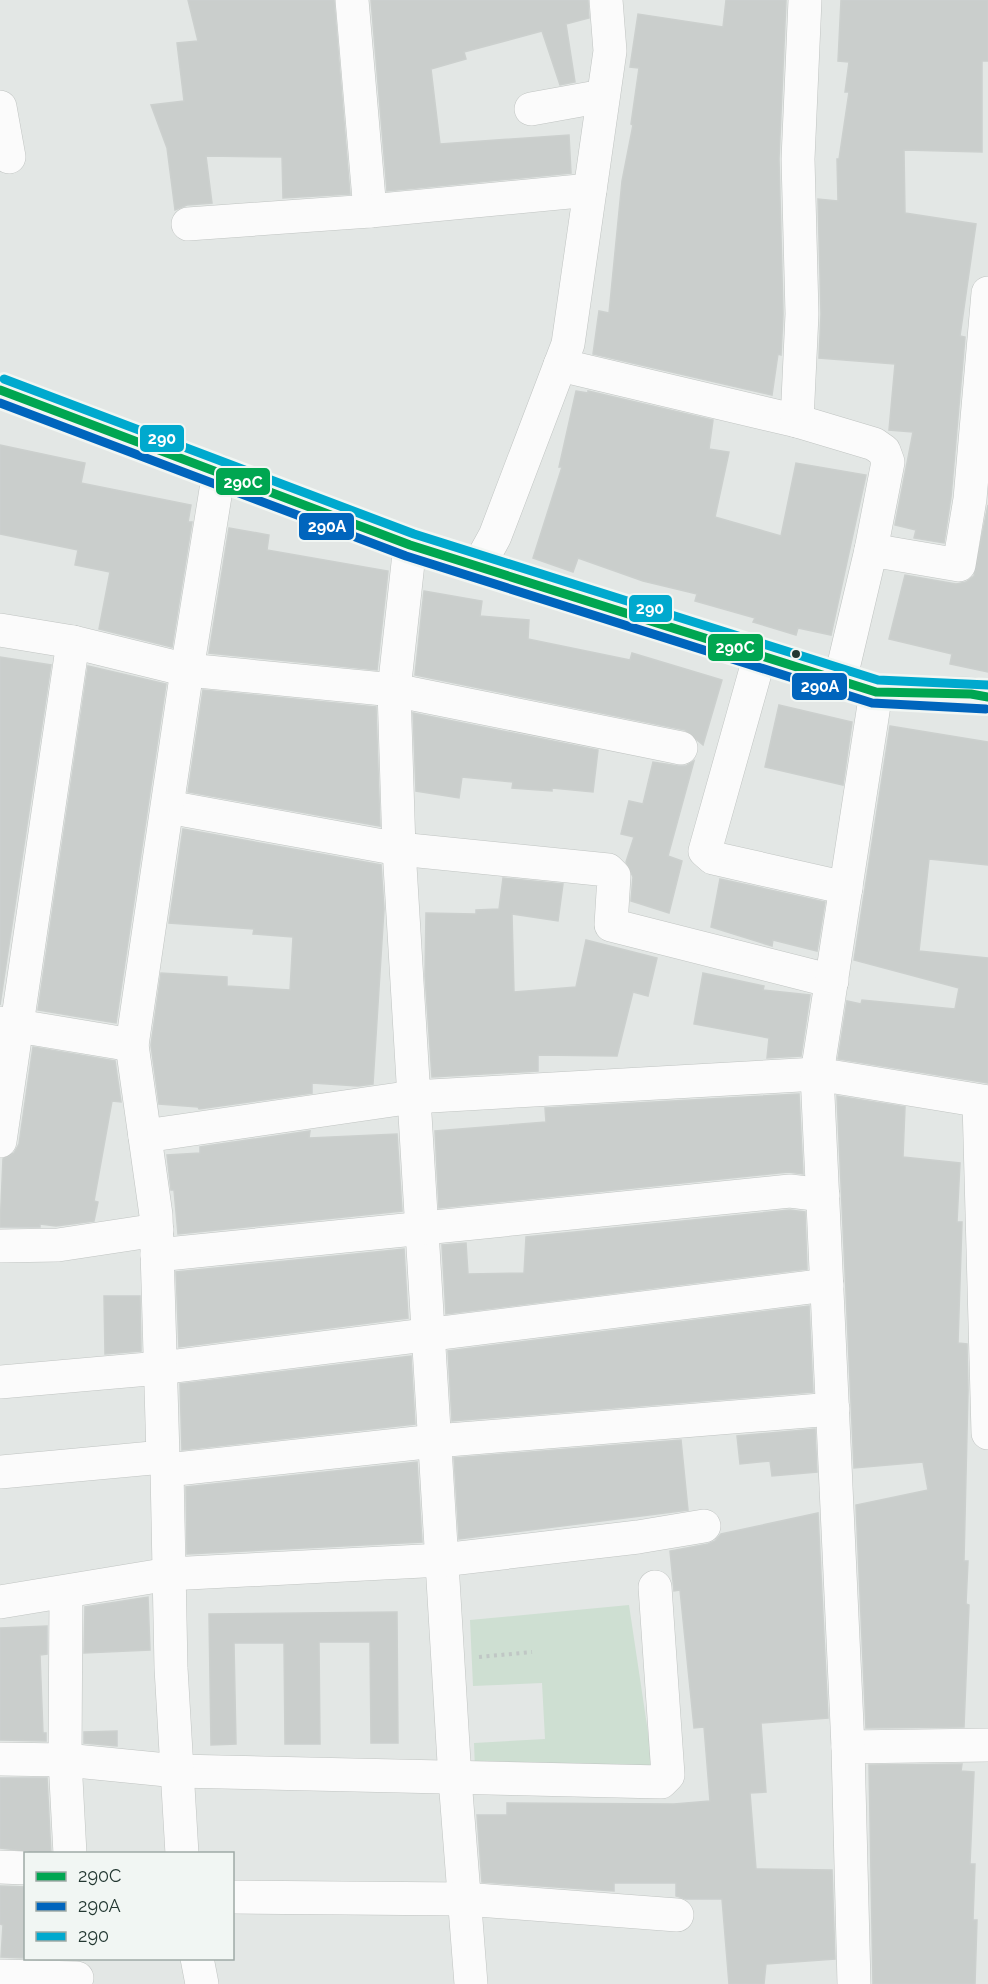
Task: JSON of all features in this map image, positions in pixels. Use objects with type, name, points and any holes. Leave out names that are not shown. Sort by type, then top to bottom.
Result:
[{"type":"street","points":[[352,0],[370,212]]},
{"type":"street","points":[[478,567],[495,536],[568,344],[610,51],[606,0]]},
{"type":"street","points":[[797,421],[801,314],[798,159],[805,0]]},
{"type":"street","points":[[531,109],[603,96]]},
{"type":"street","points":[[0,107],[9,157]]},
{"type":"street","points":[[188,224],[370,212],[590,190]]},
{"type":"street","points":[[871,550],[959,566],[980,474],[988,293]]},
{"type":"street","points":[[560,365],[797,421],[874,444],[884,451],[888,462],[871,550],[840,681]]},
{"type":"street","points":[[0,390],[410,545],[840,681],[876,692],[971,694],[988,697]]},
{"type":"street","points":[[182,1852],[160,1368],[157,1243],[132,1045],[187,670],[219,471]]},
{"type":"street","points":[[410,545],[394,690],[399,849],[455,1779],[471,1984]]},
{"type":"street","points":[[0,630],[73,642],[187,670],[394,690],[681,748]]},
{"type":"street","points":[[0,1141],[8,1024],[73,642]]},
{"type":"street","points":[[760,655],[705,851],[712,858],[846,888]]},
{"type":"street","points":[[854,1984],[848,1747],[817,1074],[876,692]]},
{"type":"street","points":[[168,807],[399,849],[608,870],[614,876],[611,925],[832,981]]},
{"type":"street","points":[[8,1024],[132,1045]]},
{"type":"street","points":[[145,1136],[413,1097],[817,1074],[983,1102],[988,1433]]},
{"type":"street","points":[[0,1246],[157,1243],[421,1227],[790,1191],[823,1195]]},
{"type":"street","points":[[0,1382],[160,1368],[428,1333],[827,1286]]},
{"type":"street","points":[[0,1472],[165,1464],[833,1409]]},
{"type":"street","points":[[0,1602],[169,1574],[442,1560],[638,1537],[704,1526]]},
{"type":"street","points":[[0,1759],[65,1760],[177,1771],[661,1782],[667,1778],[655,1587]]},
{"type":"street","points":[[66,1592],[65,1760],[70,1852]]},
{"type":"street","points":[[848,1747],[988,1745]]},
{"type":"street","points":[[0,1867],[24,1868]]},
{"type":"street","points":[[234,1897],[464,1899],[677,1915]]},
{"type":"street","points":[[197,1960],[202,1984]]},
{"type":"street","points":[[0,1976],[77,1974]]},
{"type":"path","points":[[448,1660],[532,1652]]},
{"type":"green space","points":[[629,1605],[653,1766],[475,1769],[474,1743],[545,1739],[542,1683],[473,1686],[470,1620]]},
{"type":"building","points":[[188,0],[334,0],[350,194],[283,198],[282,157],[206,156],[212,203],[187,205],[175,210],[167,148],[151,105],[184,101],[177,43],[198,41]]},
{"type":"building","points":[[371,0],[588,0],[589,18],[566,24],[575,82],[560,85],[542,31],[464,52],[466,59],[431,69],[440,144],[569,135],[571,173],[387,191]]},
{"type":"building","points":[[726,0],[786,0],[779,159],[783,314],[781,355],[778,354],[772,395],[593,354],[599,311],[609,313],[622,181],[633,125],[631,124],[639,68],[630,67],[638,14],[723,27]]},
{"type":"building","points":[[841,0],[988,0],[988,61],[982,61],[982,152],[904,150],[905,213],[976,224],[960,336],[965,337],[951,497],[944,543],[914,538],[916,530],[895,525],[913,432],[889,430],[895,364],[819,358],[821,314],[818,199],[838,201],[837,159],[839,159],[849,92],[845,92],[849,62],[838,61]]},
{"type":"building","points":[[576,391],[588,393],[588,391],[713,420],[709,449],[729,452],[715,517],[781,536],[796,463],[866,475],[831,635],[798,628],[796,635],[753,622],[755,618],[695,601],[697,594],[643,581],[578,558],[573,572],[533,558],[562,467],[559,467]]},
{"type":"building","points":[[0,445],[85,463],[81,483],[191,505],[188,522],[192,522],[172,647],[99,629],[110,572],[75,565],[78,550],[0,534]]},
{"type":"building","points":[[988,505],[988,672],[950,664],[952,654],[889,639],[905,575],[956,584],[966,582],[974,576]]},
{"type":"building","points":[[229,528],[269,535],[267,550],[388,571],[377,670],[209,653]]},
{"type":"building","points":[[424,591],[482,601],[480,616],[529,620],[528,639],[630,660],[632,653],[722,680],[703,745],[685,730],[415,675]]},
{"type":"building","points":[[0,657],[51,665],[0,1005]]},
{"type":"building","points":[[88,666],[166,684],[116,1023],[38,1010]]},
{"type":"building","points":[[203,690],[376,707],[380,826],[188,792]]},
{"type":"building","points":[[779,705],[852,722],[843,785],[765,767]]},
{"type":"building","points":[[413,713],[598,750],[593,792],[552,788],[552,791],[512,788],[513,782],[462,777],[459,798],[416,791]]},
{"type":"building","points":[[890,726],[988,742],[988,865],[929,859],[919,951],[988,958],[988,1083],[838,1059],[847,1001],[861,1004],[862,1000],[955,1009],[959,988],[854,960]]},
{"type":"building","points":[[694,761],[668,856],[682,861],[669,913],[631,901],[633,877],[626,862],[634,837],[621,834],[629,801],[643,804],[653,762],[686,766]]},
{"type":"building","points":[[183,829],[381,865],[384,909],[373,1084],[358,1086],[312,1083],[312,1093],[199,1109],[198,1107],[159,1104],[151,1045],[161,973],[227,977],[227,986],[290,990],[293,937],[253,934],[254,929],[169,923]]},
{"type":"building","points":[[503,878],[563,884],[558,921],[512,914],[514,992],[576,987],[586,940],[657,958],[648,996],[633,992],[617,1056],[538,1055],[538,1071],[432,1077],[425,976],[426,913],[476,914],[476,910],[499,909]]},
{"type":"building","points":[[720,879],[825,902],[817,951],[773,940],[772,946],[711,927]]},
{"type":"building","points":[[703,973],[764,986],[763,990],[810,995],[801,1056],[767,1058],[769,1038],[694,1024]]},
{"type":"building","points":[[33,1047],[115,1061],[121,1102],[112,1101],[94,1201],[98,1202],[94,1221],[56,1226],[40,1224],[40,1227],[0,1227],[3,1159],[14,1153],[19,1144]]},
{"type":"building","points":[[799,1094],[803,1174],[788,1172],[439,1208],[435,1131],[546,1122],[545,1108]]},
{"type":"building","points":[[837,1096],[905,1107],[903,1157],[960,1163],[957,1222],[962,1222],[958,1343],[967,1344],[968,1390],[964,1561],[968,1561],[966,1604],[969,1605],[964,1727],[866,1728],[856,1505],[928,1490],[923,1462],[854,1468]]},
{"type":"building","points":[[310,1131],[309,1138],[397,1134],[402,1211],[178,1234],[174,1190],[171,1190],[167,1155],[200,1153],[200,1147]]},
{"type":"building","points":[[790,1210],[805,1212],[807,1269],[446,1314],[442,1245],[466,1243],[468,1274],[524,1273],[526,1237]]},
{"type":"building","points":[[404,1249],[408,1318],[179,1347],[176,1272]]},
{"type":"building","points":[[104,1296],[140,1296],[141,1351],[105,1354]]},
{"type":"building","points":[[809,1306],[813,1392],[452,1421],[448,1351]]},
{"type":"building","points":[[411,1356],[415,1424],[182,1450],[180,1384]]},
{"type":"building","points":[[815,1429],[817,1472],[772,1476],[770,1461],[740,1464],[737,1436]]},
{"type":"building","points":[[681,1440],[688,1510],[459,1539],[454,1458]]},
{"type":"building","points":[[417,1462],[422,1542],[187,1554],[186,1487]]},
{"type":"building","points":[[818,1513],[828,1718],[761,1723],[766,1792],[750,1793],[756,1869],[832,1870],[835,1959],[766,1964],[764,1984],[729,1984],[722,1899],[686,1899],[676,1896],[676,1883],[614,1883],[614,1891],[482,1882],[477,1815],[507,1815],[507,1803],[674,1804],[710,1801],[704,1727],[694,1728],[680,1590],[674,1591],[670,1551],[708,1544],[715,1541],[721,1534]]},
{"type":"building","points":[[148,1597],[150,1650],[84,1653],[85,1607]]},
{"type":"building","points":[[397,1612],[398,1743],[371,1743],[370,1642],[319,1642],[320,1744],[285,1744],[284,1643],[234,1643],[236,1744],[211,1745],[209,1614]]},
{"type":"building","points":[[47,1626],[47,1654],[40,1655],[43,1733],[46,1733],[46,1741],[0,1740],[0,1628]]},
{"type":"building","points":[[117,1731],[117,1746],[84,1743],[84,1732]]},
{"type":"building","points":[[962,1764],[961,1771],[974,1772],[970,1864],[975,1864],[973,1920],[977,1920],[975,1984],[873,1984],[869,1765]]},
{"type":"building","points":[[0,1778],[47,1778],[51,1852],[0,1848]]},
{"type":"building","points":[[0,1886],[24,1887],[24,1958],[1,1957],[3,1925],[0,1924]]},
{"type":"transit line","name":"290","points":[[4,379],[414,534],[878,680],[988,685]]},
{"type":"transit line","name":"290C","points":[[0,390],[410,545],[876,692],[971,694],[988,697]]},
{"type":"transit line","name":"290A","points":[[0,403],[406,556],[872,703],[986,709]]}]
